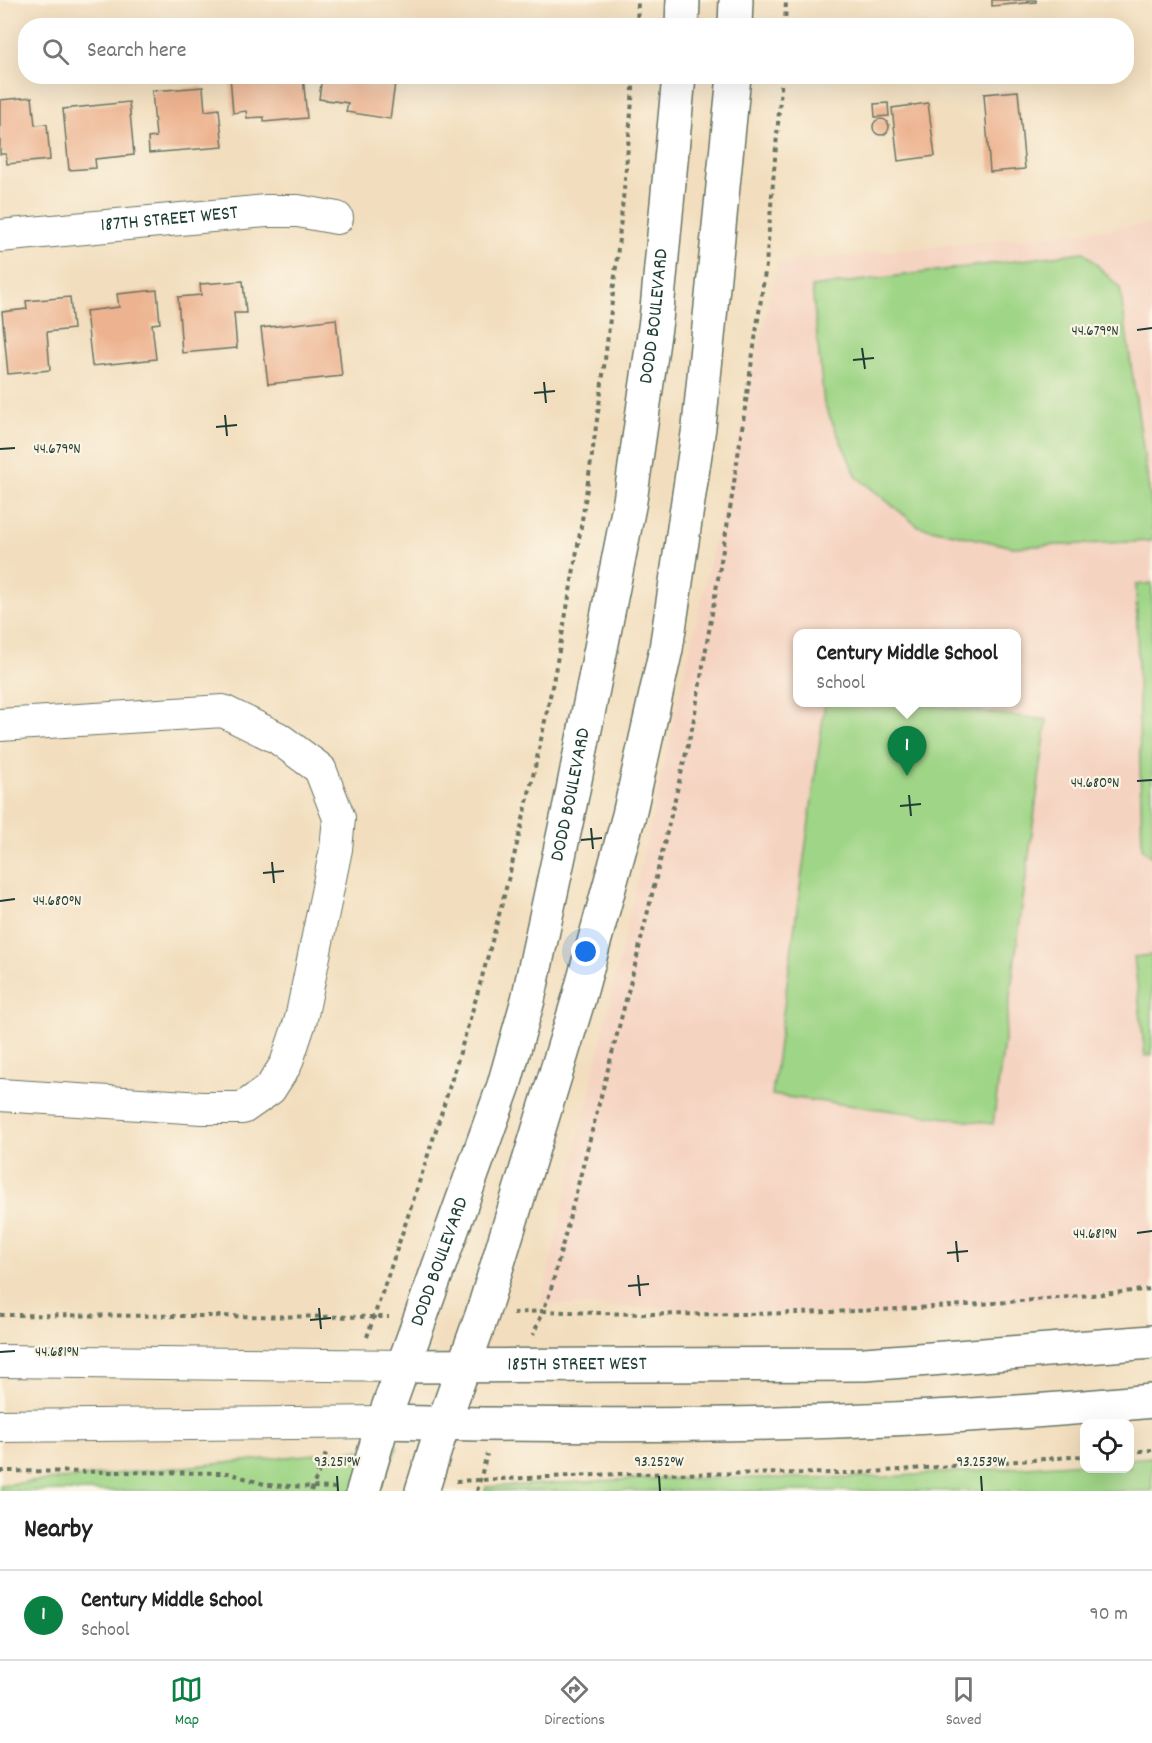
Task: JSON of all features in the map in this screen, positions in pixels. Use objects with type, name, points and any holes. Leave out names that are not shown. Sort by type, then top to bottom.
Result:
[{"type":"main road","points":[[682,0],[682,18]]},
{"type":"main road","points":[[735,18],[736,0]]},
{"type":"main road","name":"DODD BOULEVARD","points":[[363,1491],[383,1422],[504,1085],[528,1000],[616,581],[649,379],[668,208],[678,84]]},
{"type":"main road","points":[[422,1491],[482,1315],[578,1001],[629,815],[666,649],[699,427],[733,84]]},
{"type":"main road","name":"185TH STREET WEST","points":[[403,1366],[865,1364],[1152,1342]]},
{"type":"main road","points":[[383,1422],[443,1424],[872,1422],[1152,1401]]},
{"type":"street","name":"187TH STREET WEST","points":[[0,236],[267,211],[298,211],[338,218]]},
{"type":"street","points":[[0,725],[223,711],[278,738],[320,769],[339,818],[336,849],[302,1019],[286,1064],[270,1089],[243,1108],[202,1108],[0,1095]]},
{"type":"street","name":"185TH STREET WEST","points":[[0,1361],[403,1366]]},
{"type":"street","points":[[0,1426],[383,1422]]},
{"type":"path","points":[[637,18],[638,0]]},
{"type":"path","points":[[785,18],[786,0]]},
{"type":"path","points":[[0,1315],[374,1318],[448,1093],[515,853],[556,662],[583,518],[607,341],[633,84]]},
{"type":"path","points":[[781,84],[766,265],[731,503],[693,724],[629,988],[550,1293],[543,1311],[620,1314],[849,1311],[1008,1304],[1152,1289]]},
{"type":"path","points":[[1134,1452],[1152,1450]]},
{"type":"path","points":[[477,1491],[481,1479],[618,1474],[859,1473],[1080,1456]]},
{"type":"path","points":[[0,1471],[228,1473],[267,1485],[313,1487],[311,1491]]},
{"type":"shaded area","points":[[1152,224],[1152,1289],[888,1316],[541,1304],[778,263]]},
{"type":"green space","points":[[1084,252],[1120,288],[1152,510],[1152,541],[1013,547],[918,526],[857,477],[824,404],[812,287]]},
{"type":"green space","points":[[1152,583],[1152,857],[1142,849],[1136,585]]},
{"type":"green space","points":[[824,707],[946,707],[1047,720],[993,1124],[772,1095]]},
{"type":"green space","points":[[1152,955],[1152,1055],[1145,1056],[1134,957]]},
{"type":"green space","points":[[398,1446],[378,1491],[0,1491],[0,1485]]},
{"type":"green space","points":[[1152,1457],[1152,1491],[485,1491],[486,1487],[637,1479],[886,1477],[1080,1463],[1080,1473],[1134,1473],[1134,1459]]},
{"type":"building","points":[[992,0],[1036,0],[1036,2],[992,6]]},
{"type":"building","points":[[231,84],[304,84],[307,118],[264,122],[264,117],[247,118],[246,111],[233,113]]},
{"type":"building","points":[[321,84],[395,84],[390,119],[346,112],[348,103],[319,99]]},
{"type":"building","points":[[203,87],[205,111],[219,109],[223,147],[149,153],[148,138],[156,137],[152,91]]},
{"type":"building","points":[[1018,91],[1025,169],[990,172],[984,94]]},
{"type":"building","points":[[32,97],[35,125],[47,124],[50,160],[7,164],[6,154],[0,154],[0,100]]},
{"type":"building","points":[[129,102],[134,155],[95,159],[96,168],[69,170],[63,109]]},
{"type":"building","points":[[888,103],[889,116],[875,117],[874,104]]},
{"type":"building","points":[[928,103],[935,156],[898,161],[892,108]]},
{"type":"building","points":[[878,119],[884,119],[889,127],[887,133],[878,135],[873,130],[873,124]]},
{"type":"building","points":[[243,281],[246,313],[234,313],[237,348],[182,353],[178,297],[201,295],[200,284]]},
{"type":"building","points":[[157,290],[160,323],[152,324],[156,359],[92,366],[86,311],[119,307],[117,294]]},
{"type":"building","points":[[70,297],[73,329],[47,332],[50,370],[8,374],[2,312],[27,309],[26,301]]},
{"type":"building","points":[[336,319],[342,376],[268,384],[261,328]]},
{"type":"place","name":"Century Middle School","points":[[907,776]]}]
